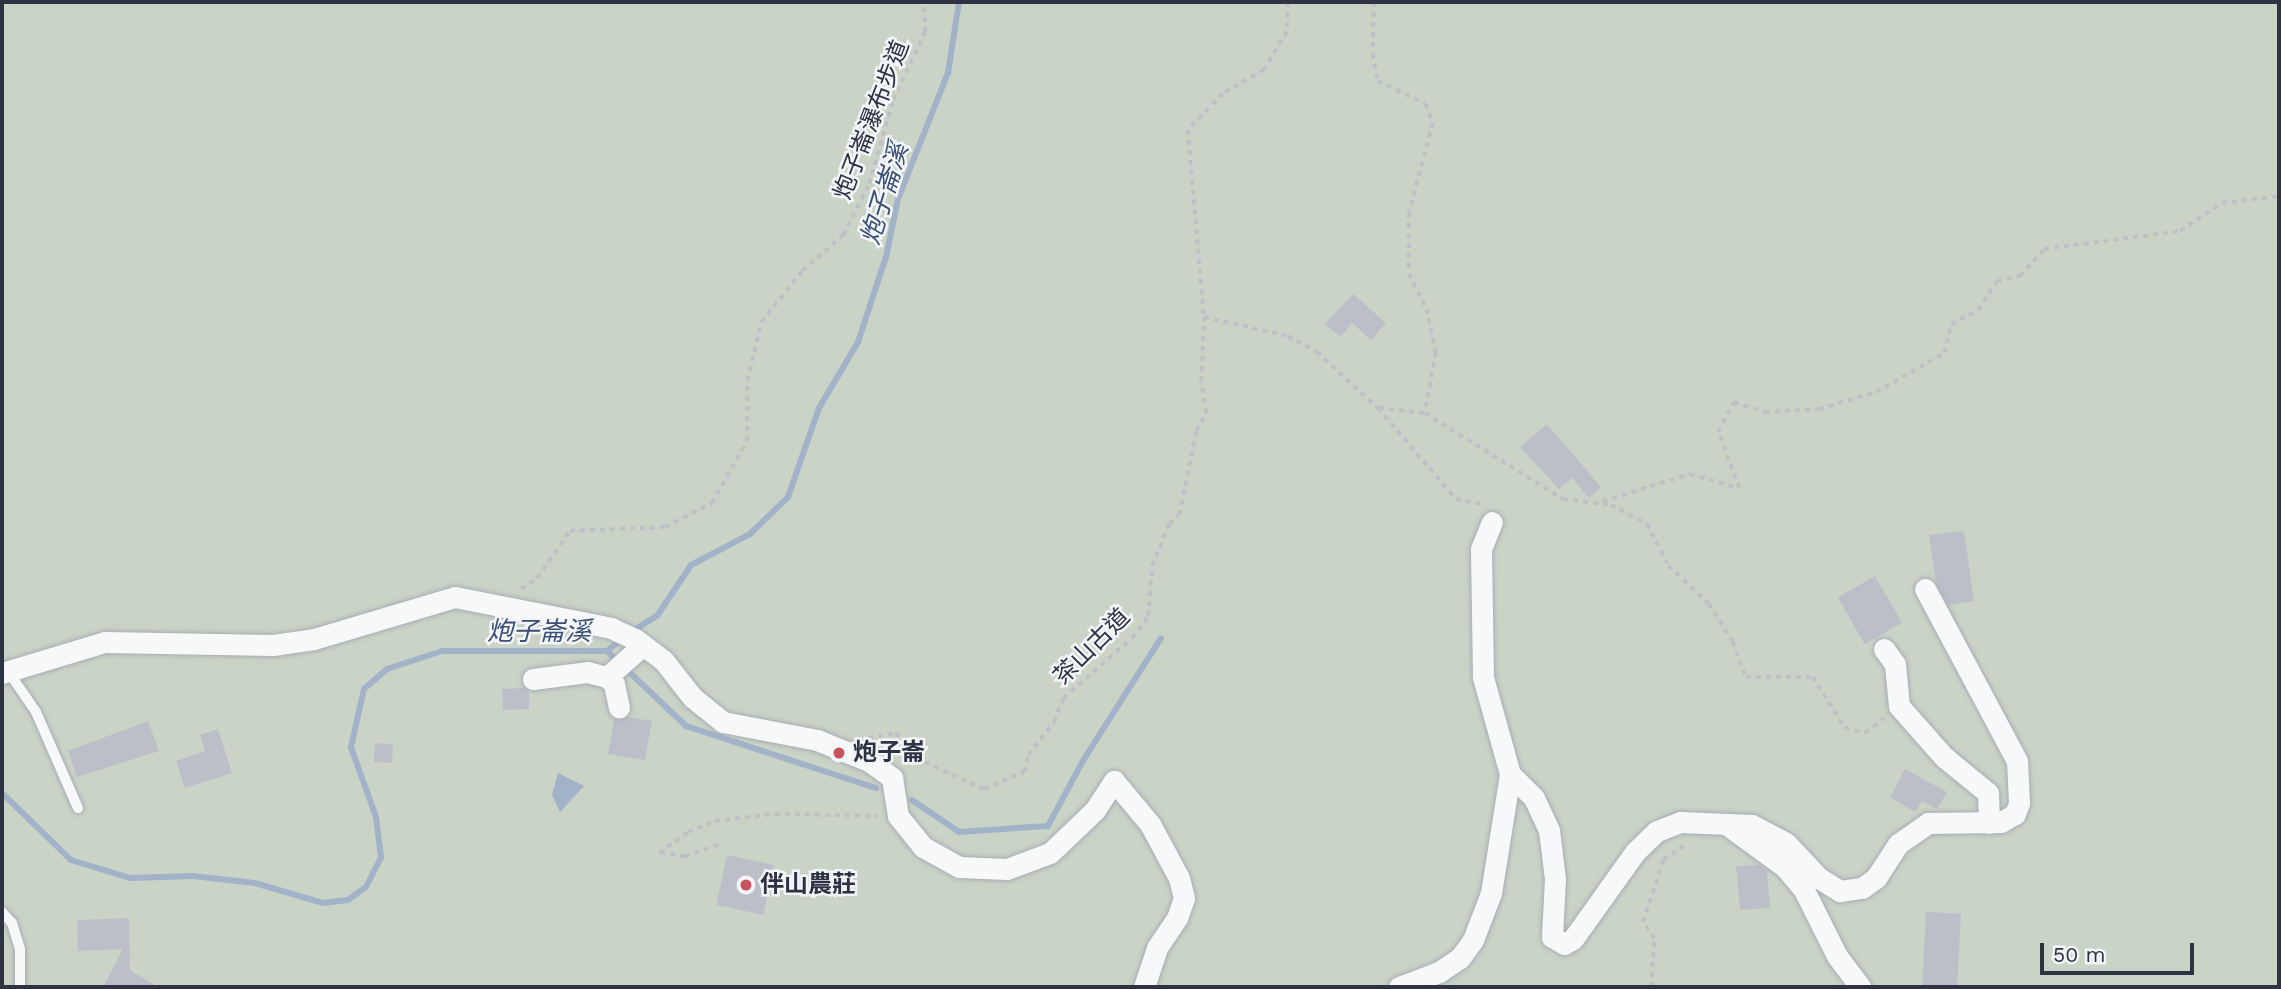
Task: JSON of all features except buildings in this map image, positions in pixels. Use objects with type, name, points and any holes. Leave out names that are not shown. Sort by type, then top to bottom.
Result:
[{"type":"street","points":[[1399,987],[1439,972],[1460,958],[1473,940],[1491,893],[1510,774],[1483,677],[1482,549],[1492,522]]},
{"type":"street","points":[[1510,774],[1534,798],[1549,830],[1555,879],[1552,937],[1564,944],[1573,939],[1635,852],[1657,831],[1693,822],[1717,821],[1752,825],[1780,838],[1819,878],[1840,891],[1870,884],[1898,844],[1928,823],[1989,823],[2015,814],[2017,761],[1925,589]]},
{"type":"street","points":[[5,672],[105,642],[273,645],[314,639],[456,597],[502,603],[611,628],[664,661],[706,711],[723,722],[817,740],[869,761],[892,778],[898,816],[923,847],[940,859],[959,867],[1007,869],[1050,853],[1095,810],[1114,781],[1150,824],[1179,878],[1184,898],[1177,918],[1157,948],[1144,987]]},
{"type":"street","points":[[607,677],[636,646]]},
{"type":"street","points":[[1884,649],[1895,664],[1899,706],[1944,757],[1988,793],[1989,823]]},
{"type":"street","points":[[533,679],[587,672],[607,677],[614,684],[619,707]]},
{"type":"street","points":[[1717,821],[1734,828],[1785,867],[1804,890],[1837,956],[1860,987]]},
{"type":"lane","points":[[5,672],[36,712],[78,808]]},
{"type":"lane","points":[[2,912],[12,923],[20,950],[20,987]]},
{"type":"path","name":"炮子崙瀑布步道","points":[[502,603],[537,578],[570,531],[665,527],[712,503],[747,441],[747,381],[761,321],[802,271],[843,235],[869,184],[893,100],[925,32],[924,2]]},
{"type":"path","name":"茶山古道","points":[[862,739],[896,733],[916,758],[984,789],[1024,772],[1028,755],[1054,722],[1063,698],[1132,638],[1148,616],[1153,566],[1169,524],[1179,515],[1196,431],[1206,413],[1201,381],[1204,317],[1188,130],[1223,94],[1264,70],[1287,32],[1289,2]]},
{"type":"path","points":[[1374,2],[1373,54],[1378,81],[1426,104],[1433,123],[1409,213],[1409,274],[1427,309],[1436,353],[1424,413]]},
{"type":"path","points":[[1593,504],[1690,474],[1739,488],[1718,432],[1734,402],[1765,412],[1819,408],[1876,392],[1944,353],[1951,324],[1978,310],[1997,281],[2020,276],[2044,249],[2180,231],[2221,203],[2279,196]]},
{"type":"path","points":[[1204,317],[1289,336],[1317,352],[1378,408],[1456,499],[1489,506],[1492,522]]},
{"type":"path","points":[[1378,408],[1424,413],[1563,499],[1611,505],[1647,523],[1669,566],[1709,604],[1733,642],[1746,677],[1813,677],[1845,728],[1865,733],[1899,706]]},
{"type":"path","points":[[718,845],[685,857],[659,853],[688,832],[715,821],[775,814],[898,816]]},
{"type":"path","points":[[1651,987],[1654,939],[1643,922],[1663,860],[1689,843],[1693,822]]},
{"type":"green space","points":[[2,2],[2279,2],[2279,987],[2,987]]},
{"type":"water","points":[[558,773],[584,786],[560,812],[552,795]]},
{"type":"waterway","name":"炮子崙溪","points":[[631,632],[657,616],[691,565],[750,534],[788,497],[819,408],[858,342],[886,257],[898,199],[948,73],[959,2]]},
{"type":"waterway","name":"炮子崙溪","points":[[2,793],[71,860],[130,878],[193,876],[255,883],[323,903],[348,900],[366,887],[381,857],[376,817],[351,747],[364,689],[387,669],[442,651],[607,651],[623,638]]},
{"type":"waterway","points":[[912,800],[959,832],[1048,826],[1084,759],[1161,638]]},
{"type":"waterway","points":[[607,651],[686,726],[876,788]]},
{"type":"place","name":"炮子崙","points":[[839,753]]},
{"type":"place","name":"伴山農莊","points":[[746,885]]}]
